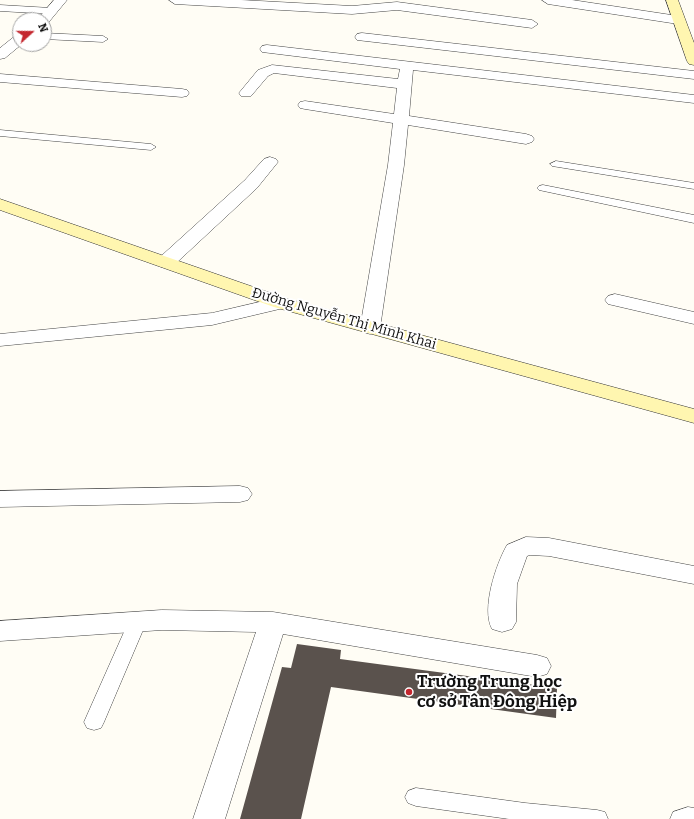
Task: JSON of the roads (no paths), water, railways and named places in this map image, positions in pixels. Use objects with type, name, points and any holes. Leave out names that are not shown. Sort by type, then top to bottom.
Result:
[{"type":"main road","points":[[672,0],[678,20],[690,43],[694,61]]},
{"type":"main road","name":"Đường Nguyễn Thị Minh Khai","points":[[0,204],[281,303],[694,416]]},
{"type":"street","points":[[50,12],[61,0]]},
{"type":"street","points":[[175,0],[352,10],[397,6],[532,24]]},
{"type":"street","points":[[548,0],[678,20]]},
{"type":"street","points":[[362,37],[694,75]]},
{"type":"street","points":[[0,55],[12,45]]},
{"type":"street","points":[[266,49],[694,99]]},
{"type":"street","points":[[370,328],[396,165],[407,66]]},
{"type":"street","points":[[246,94],[263,73],[272,69],[404,84]]},
{"type":"street","points":[[0,78],[182,93]]},
{"type":"street","points":[[305,106],[368,116],[401,119],[526,139]]},
{"type":"street","points":[[166,262],[251,184],[270,162]]},
{"type":"street","points":[[615,300],[694,318]]},
{"type":"street","points":[[0,340],[212,319],[281,303]]},
{"type":"street","points":[[0,499],[240,494]]},
{"type":"street","points":[[502,622],[504,584],[516,551],[526,546],[549,547],[694,575]]},
{"type":"street","points":[[0,631],[137,623],[162,620],[273,622],[537,666]]},
{"type":"street","points":[[209,819],[273,622]]},
{"type":"lane","points":[[0,8],[24,12]]},
{"type":"lane","points":[[52,36],[103,39]]},
{"type":"lane","points":[[0,133],[150,147]]},
{"type":"lane","points":[[556,164],[694,186]]},
{"type":"lane","points":[[543,188],[694,219]]},
{"type":"lane","points":[[94,722],[137,623]]},
{"type":"lane","points":[[416,797],[525,812],[597,819]]},
{"type":"lane","points":[[681,819],[688,816],[694,817]]},
{"type":"place","name":"Trường Trung học cơ sở Tân Đông Hiệp","points":[[409,692]]}]
